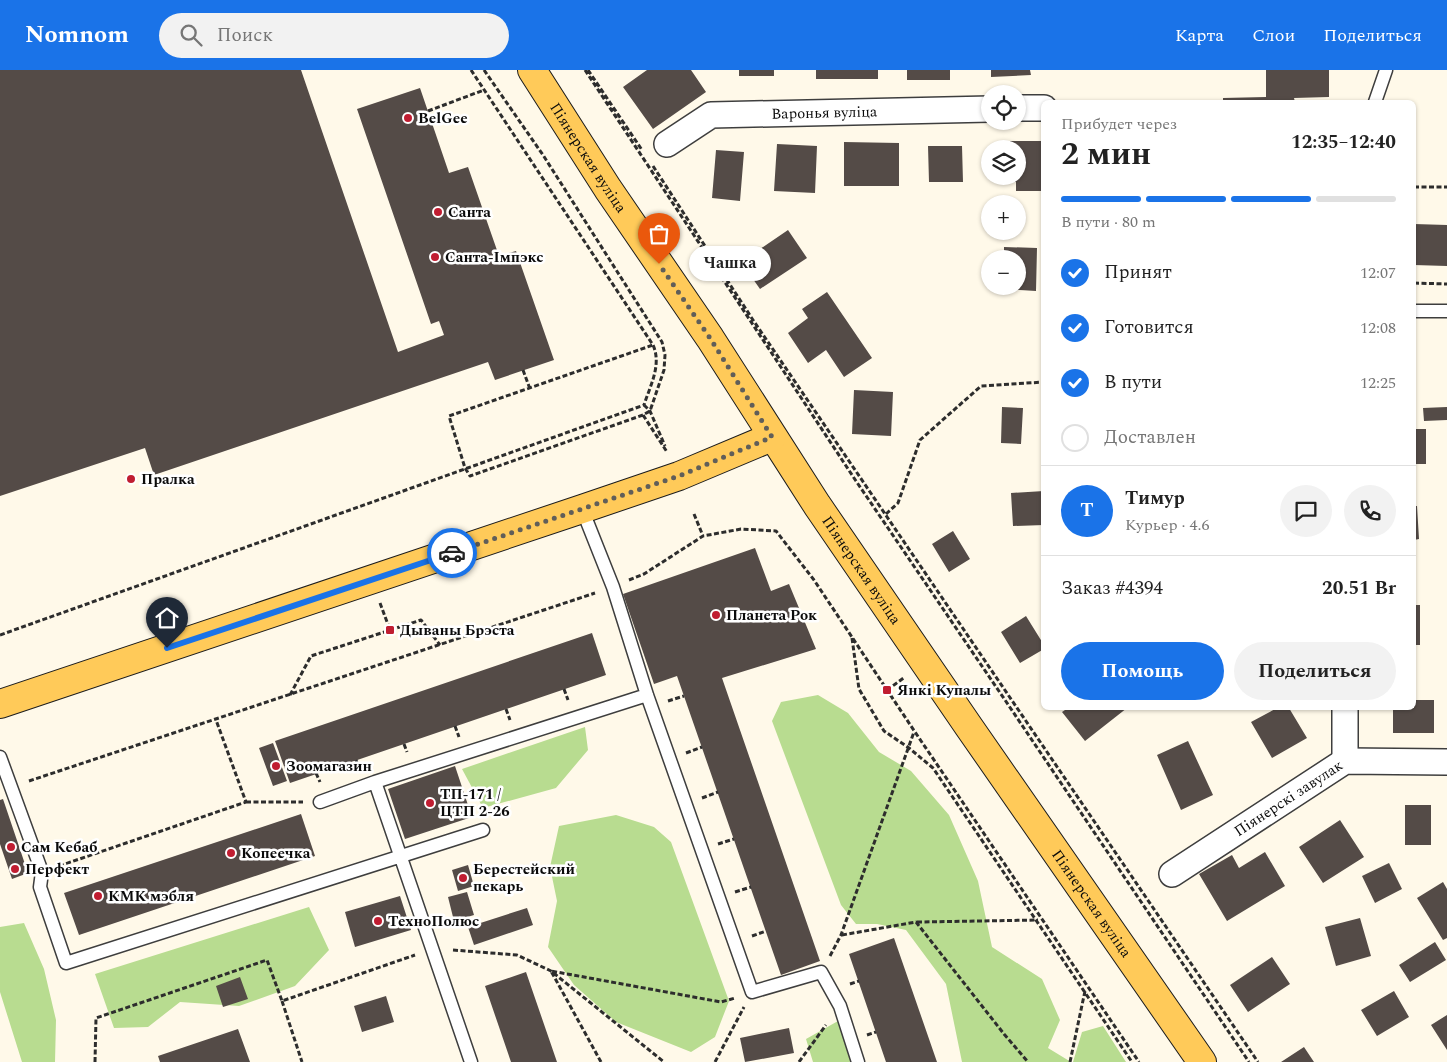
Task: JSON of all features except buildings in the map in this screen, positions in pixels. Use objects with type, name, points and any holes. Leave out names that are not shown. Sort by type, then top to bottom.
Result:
[{"type":"main road","name":"Піянерская вуліца","points":[[532,70],[608,189],[710,338],[772,437],[969,727],[1202,1062]]},
{"type":"main road","points":[[0,704],[582,510],[679,476],[772,437]]},
{"type":"street","points":[[1026,108],[1041,108]]},
{"type":"street","name":"Варонья вуліца","points":[[667,144],[711,115],[981,109]]},
{"type":"street","points":[[1345,710],[1345,761]]},
{"type":"street","name":"Піянерскі завулак","points":[[1172,874],[1345,761],[1447,762]]},
{"type":"lane","points":[[1376,100],[1386,70]]},
{"type":"lane","points":[[1416,311],[1447,311]]},
{"type":"lane","points":[[582,510],[613,587],[647,695],[752,992],[821,972],[840,1006],[858,1062]]},
{"type":"lane","points":[[320,802],[375,782],[647,695]]},
{"type":"lane","points":[[0,757],[42,872],[40,887],[66,963],[483,830]]},
{"type":"lane","points":[[375,782],[471,1062]]},
{"type":"path","points":[[471,70],[653,345],[657,356],[657,363],[644,405]]},
{"type":"path","points":[[484,70],[543,155],[662,342],[666,355],[664,370],[650,411],[643,415],[470,476],[464,468],[449,416],[653,345]]},
{"type":"path","points":[[587,70],[753,320],[1258,1062]]},
{"type":"path","points":[[587,70],[856,482],[1249,1062]]},
{"type":"path","points":[[428,110],[484,90]]},
{"type":"path","points":[[1416,187],[1447,187]]},
{"type":"path","points":[[1416,283],[1447,284]]},
{"type":"path","points":[[523,370],[530,389]]},
{"type":"path","points":[[886,514],[898,503],[920,440],[981,386],[1041,382]]},
{"type":"path","points":[[643,415],[668,453],[650,411],[644,405]]},
{"type":"path","points":[[0,635],[644,405]]},
{"type":"path","points":[[694,514],[703,536]]},
{"type":"path","points":[[10,787],[613,587],[644,574],[703,536],[742,529],[776,531],[814,580],[1139,1062]]},
{"type":"path","points":[[290,695],[311,656],[421,620],[440,645]]},
{"type":"path","points":[[852,638],[858,689],[884,731],[933,768],[1132,1062]]},
{"type":"path","points":[[216,720],[246,802]]},
{"type":"path","points":[[821,972],[841,935],[915,732]]},
{"type":"path","points":[[42,872],[246,802],[320,802]]},
{"type":"path","points":[[841,935],[916,922],[1043,920]]},
{"type":"path","points":[[916,922],[1028,1062]]},
{"type":"path","points":[[282,1001],[432,949],[517,955],[551,971],[664,1062]]},
{"type":"path","points":[[95,1062],[96,1018],[267,960],[302,1062]]},
{"type":"path","points":[[551,971],[721,1002],[752,992]]},
{"type":"path","points":[[551,971],[601,1062]]},
{"type":"path","points":[[1070,1062],[1087,986]]},
{"type":"path","points":[[716,1062],[752,992]]},
{"type":"path","points":[[799,1062],[840,1006]]},
{"type":"green space","points":[[818,695],[848,713],[879,752],[911,771],[949,815],[978,881],[992,947],[1042,979],[1060,1020],[1048,1048],[1071,1062],[962,1062],[946,984],[906,930],[877,924],[856,924],[841,905],[772,721],[781,702]]},
{"type":"green space","points":[[585,727],[588,750],[556,788],[483,808],[462,769]]},
{"type":"green space","points":[[616,815],[654,827],[671,842],[729,1001],[715,1037],[691,1052],[616,1022],[574,985],[548,947],[557,901],[550,867],[559,826]]},
{"type":"green space","points":[[309,907],[329,950],[295,986],[239,1006],[180,1002],[148,1027],[114,1028],[95,974]]},
{"type":"green space","points":[[24,923],[44,969],[56,1020],[55,1062],[22,1062],[0,992],[0,927]]},
{"type":"green space","points":[[838,1021],[857,1062],[813,1062],[806,1039]]},
{"type":"green space","points":[[1103,1026],[1126,1062],[1073,1062],[1082,1032]]},
{"type":"way so far","points":[[452,553],[679,476],[772,437],[710,338],[659,264]]},
{"type":"place","name":"BelGee","points":[[408,118]]},
{"type":"place","name":"Санта","points":[[438,212]]},
{"type":"place","name":"Санта-Імпэкс","points":[[435,257]]},
{"type":"place","name":"Чашка","points":[[659,264]]},
{"type":"place","name":"Пралка","points":[[131,479]]},
{"type":"place","name":"Планета Рок","points":[[716,615]]},
{"type":"place","name":"Дываны Брэста","points":[[390,630]]},
{"type":"place","name":"Янкі Купалы","points":[[887,690]]},
{"type":"place","name":"Зоомагазин","points":[[276,766]]},
{"type":"place","name":"ТП-171 / ЦТП 2-26","points":[[430,803]]},
{"type":"place","name":"Сам Кебаб","points":[[11,847]]},
{"type":"place","name":"Копеечка","points":[[231,853]]},
{"type":"place","name":"Перфект","points":[[15,869]]},
{"type":"place","name":"Берестейский пекарь","points":[[463,878]]},
{"type":"place","name":"КМК мэбля","points":[[98,896]]},
{"type":"place","name":"ТехноПолюс","points":[[378,921]]},
{"type":"route","points":[[167,648],[452,553]]}]
